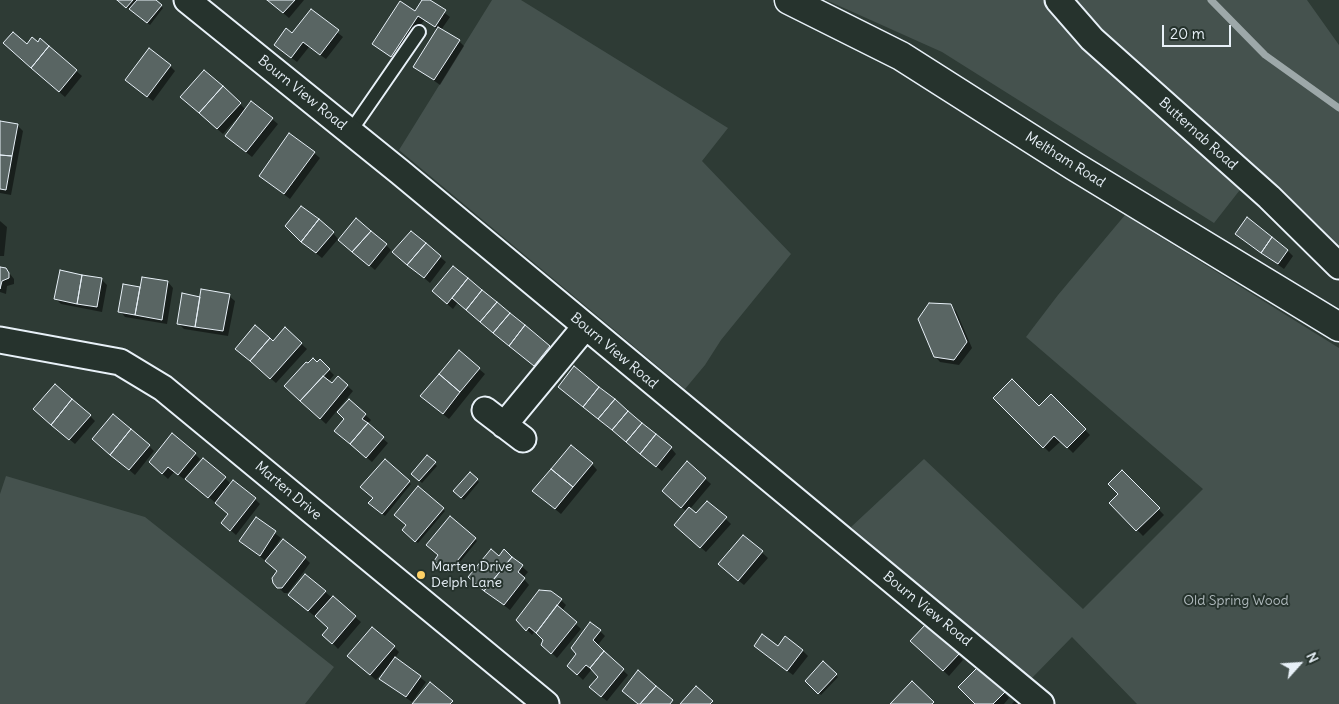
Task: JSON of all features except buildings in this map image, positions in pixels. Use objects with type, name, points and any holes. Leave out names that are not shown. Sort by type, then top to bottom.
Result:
[{"type":"main road","name":"Meltham Road","points":[[788,0],[901,56],[1074,166],[1339,327]]},
{"type":"street","name":"Bourn View Road","points":[[187,0],[350,132],[1040,704]]},
{"type":"street","name":"Butternab Road","points":[[1058,0],[1092,39],[1269,197],[1339,266]]},
{"type":"street","points":[[504,425],[585,327]]},
{"type":"street","name":"Marten Drive","points":[[0,340],[120,362],[163,388],[546,704]]},
{"type":"lane","points":[[350,132],[419,32]]},
{"type":"green space","points":[[492,0],[521,0],[728,128],[702,161],[791,254],[721,340],[705,365],[685,389],[399,150]]},
{"type":"green space","points":[[826,0],[1307,0],[1339,45],[1339,259],[1254,172],[1214,223],[942,52]]},
{"type":"green space","name":"Old Spring Wood","points":[[1125,215],[1339,348],[1339,704],[1137,704],[1072,637],[1031,679],[851,527],[924,459],[1083,609],[1203,489],[1026,337],[1058,295]]},
{"type":"green space","points":[[6,476],[145,517],[334,667],[305,704],[0,704],[0,494]]},
{"type":"waterway","points":[[1211,0],[1265,55],[1339,108]]},
{"type":"place","name":"Marten Drive Delph Lane","points":[[421,575]]}]
